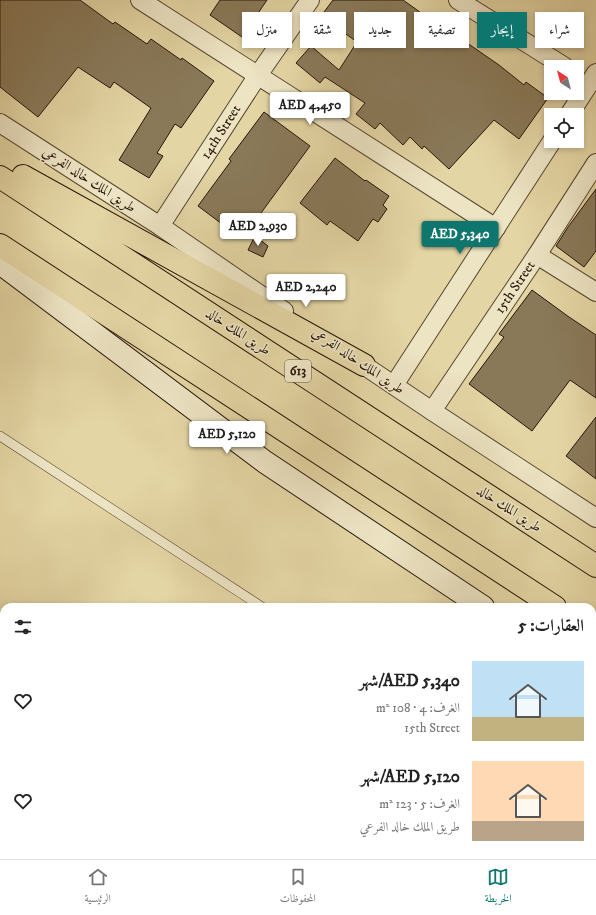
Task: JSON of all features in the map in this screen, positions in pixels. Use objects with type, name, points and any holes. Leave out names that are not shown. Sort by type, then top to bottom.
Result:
[{"type":"highway","points":[[0,163],[364,365]]},
{"type":"highway","name":"طريق الملك خالد","points":[[0,177],[596,566]]},
{"type":"highway","points":[[0,245],[549,603]]},
{"type":"main road","points":[[0,263],[264,462],[478,603]]},
{"type":"street","points":[[140,0],[496,228]]},
{"type":"street","name":"14th Street","points":[[160,226],[258,75],[310,0]]},
{"type":"street","points":[[458,0],[554,60]]},
{"type":"street","points":[[573,108],[590,79]]},
{"type":"street","name":"طريق الملك خالد الفرعي","points":[[0,123],[160,226],[432,411],[596,518]]},
{"type":"street","points":[[394,385],[547,148]]},
{"type":"street","name":"15th Street","points":[[432,411],[537,255],[596,162]]},
{"type":"street","points":[[537,255],[596,292]]},
{"type":"lane","points":[[0,436],[256,603]]},
{"type":"building","points":[[0,0],[80,0],[113,24],[115,22],[147,44],[151,39],[181,60],[182,58],[214,81],[181,128],[175,124],[157,153],[163,156],[149,178],[119,160],[151,108],[114,82],[110,88],[78,67],[38,117],[0,87]]},
{"type":"building","points":[[220,0],[267,0],[259,12],[242,12],[242,37],[210,15]]},
{"type":"building","points":[[333,0],[403,0],[420,12],[414,12],[414,48],[469,48],[469,44],[499,65],[524,85],[526,82],[544,95],[544,100],[547,100],[519,139],[494,120],[449,169],[424,146],[422,149],[410,137],[403,145],[380,123],[375,129],[356,114],[365,103],[325,77],[320,83],[296,63],[309,48],[313,48],[339,70],[354,47],[354,48],[406,48],[406,12],[354,12],[354,40],[346,34],[346,12],[324,12]]},
{"type":"building","points":[[264,112],[310,146],[242,239],[198,206],[231,161],[229,159]]},
{"type":"building","points":[[335,158],[365,181],[366,180],[389,196],[383,205],[387,209],[378,222],[373,219],[358,241],[330,221],[327,225],[300,203]]},
{"type":"building","points":[[596,189],[596,251],[584,267],[556,246]]},
{"type":"building","points":[[255,236],[268,246],[263,257],[248,250]]},
{"type":"building","points":[[532,290],[596,335],[596,398],[570,380],[532,431],[469,384],[504,337],[499,334]]},
{"type":"building","points":[[596,417],[596,479],[566,456]]}]
